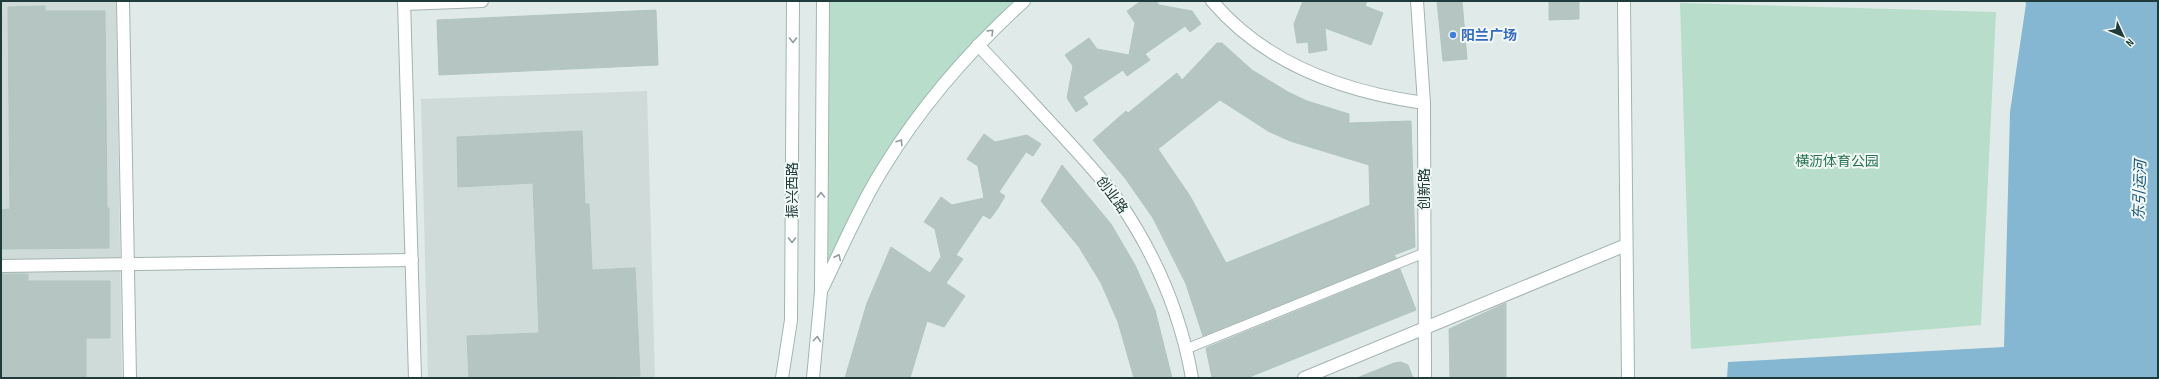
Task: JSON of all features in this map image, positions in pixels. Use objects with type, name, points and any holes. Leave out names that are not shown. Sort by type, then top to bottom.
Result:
[{"type":"street","points":[[123,1],[130,378]]},
{"type":"street","points":[[415,378],[404,3],[482,1]]},
{"type":"street","name":"振兴西路","points":[[782,378],[791,320],[794,1]]},
{"type":"street","name":"振兴西路","points":[[813,378],[821,292],[823,1]]},
{"type":"street","points":[[821,292],[883,168],[927,104],[978,45],[1024,1]]},
{"type":"street","points":[[1212,1],[1245,32],[1277,55],[1311,74],[1362,92],[1385,98],[1424,103]]},
{"type":"street","name":"创新路","points":[[1417,1],[1424,103],[1425,378]]},
{"type":"street","points":[[1624,1],[1628,378]]},
{"type":"street","name":"创业路","points":[[978,45],[1099,176],[1119,202],[1152,256],[1174,309],[1186,349],[1192,378]]},
{"type":"street","points":[[1304,378],[1626,245]]},
{"type":"street","points":[[1,266],[412,260]]},
{"type":"lane","points":[[1186,349],[1424,253]]},
{"type":"shaded area","points":[[1,1],[116,1],[122,378],[1,378]]},
{"type":"shaded area","points":[[647,91],[655,378],[428,378],[421,99]]},
{"type":"green space","points":[[823,1],[1026,1],[984,38],[883,169],[821,292]]},
{"type":"green space","name":"横沥体育公园","points":[[1680,3],[1996,12],[1981,325],[1691,349]]},
{"type":"water","name":"东引运河","points":[[2025,1],[2158,1],[2158,378],[1727,378],[1728,362],[2004,347],[2010,112],[2026,4]]},
{"type":"building","points":[[1141,1],[1156,1],[1159,5],[1192,11],[1201,24],[1190,32],[1185,26],[1145,54],[1150,60],[1127,76],[1123,70],[1083,97],[1088,104],[1076,112],[1067,98],[1073,66],[1065,55],[1089,38],[1097,49],[1129,55],[1135,23],[1127,11]]},
{"type":"building","points":[[1303,1],[1367,1],[1365,6],[1383,13],[1371,45],[1325,28],[1327,50],[1309,53],[1308,42],[1297,43],[1294,24]]},
{"type":"building","name":"阳兰广场","points":[[1437,1],[1462,1],[1467,59],[1443,61]]},
{"type":"building","points":[[1549,1],[1579,1],[1579,19],[1549,20]]},
{"type":"building","points":[[45,6],[45,11],[105,11],[107,208],[109,208],[109,248],[1,249],[1,210],[10,209],[8,7]]},
{"type":"building","points":[[656,10],[658,65],[439,75],[437,20]]},
{"type":"building","points":[[1217,43],[1222,43],[1252,70],[1288,92],[1307,101],[1349,114],[1349,123],[1411,121],[1415,247],[1394,255],[1396,258],[1203,336],[1186,284],[1153,218],[1125,178],[1093,140],[1126,111],[1128,113],[1177,73],[1182,80]],"holes":[[[1220,100],[1268,131],[1290,141],[1369,165],[1370,205],[1226,263],[1190,196],[1158,149]]]},
{"type":"building","points":[[582,131],[585,204],[589,204],[592,270],[635,268],[640,376],[469,378],[467,336],[539,333],[533,183],[458,187],[457,137]]},
{"type":"building","points":[[984,134],[995,142],[1027,135],[1041,144],[1033,156],[1026,152],[999,192],[1005,196],[998,208],[990,219],[983,215],[956,255],[963,259],[946,283],[965,296],[944,327],[927,321],[910,378],[845,378],[867,303],[891,247],[930,273],[941,257],[935,229],[924,222],[941,197],[952,205],[984,198],[978,166],[967,159]]},
{"type":"building","points":[[1062,165],[1111,224],[1135,265],[1155,310],[1172,378],[1134,378],[1118,322],[1101,283],[1079,247],[1041,201]]},
{"type":"building","points":[[1400,269],[1416,310],[1247,378],[1212,378],[1206,348]]},
{"type":"building","points":[[1,274],[28,274],[28,281],[110,281],[110,338],[86,338],[86,378],[1,378]]},
{"type":"building","points":[[1506,303],[1506,378],[1450,378],[1449,329]]},
{"type":"building","points":[[1401,362],[1408,365],[1413,378],[1357,378],[1394,363]]},
{"type":"place","name":"阳兰广场","points":[[1453,35]]}]
